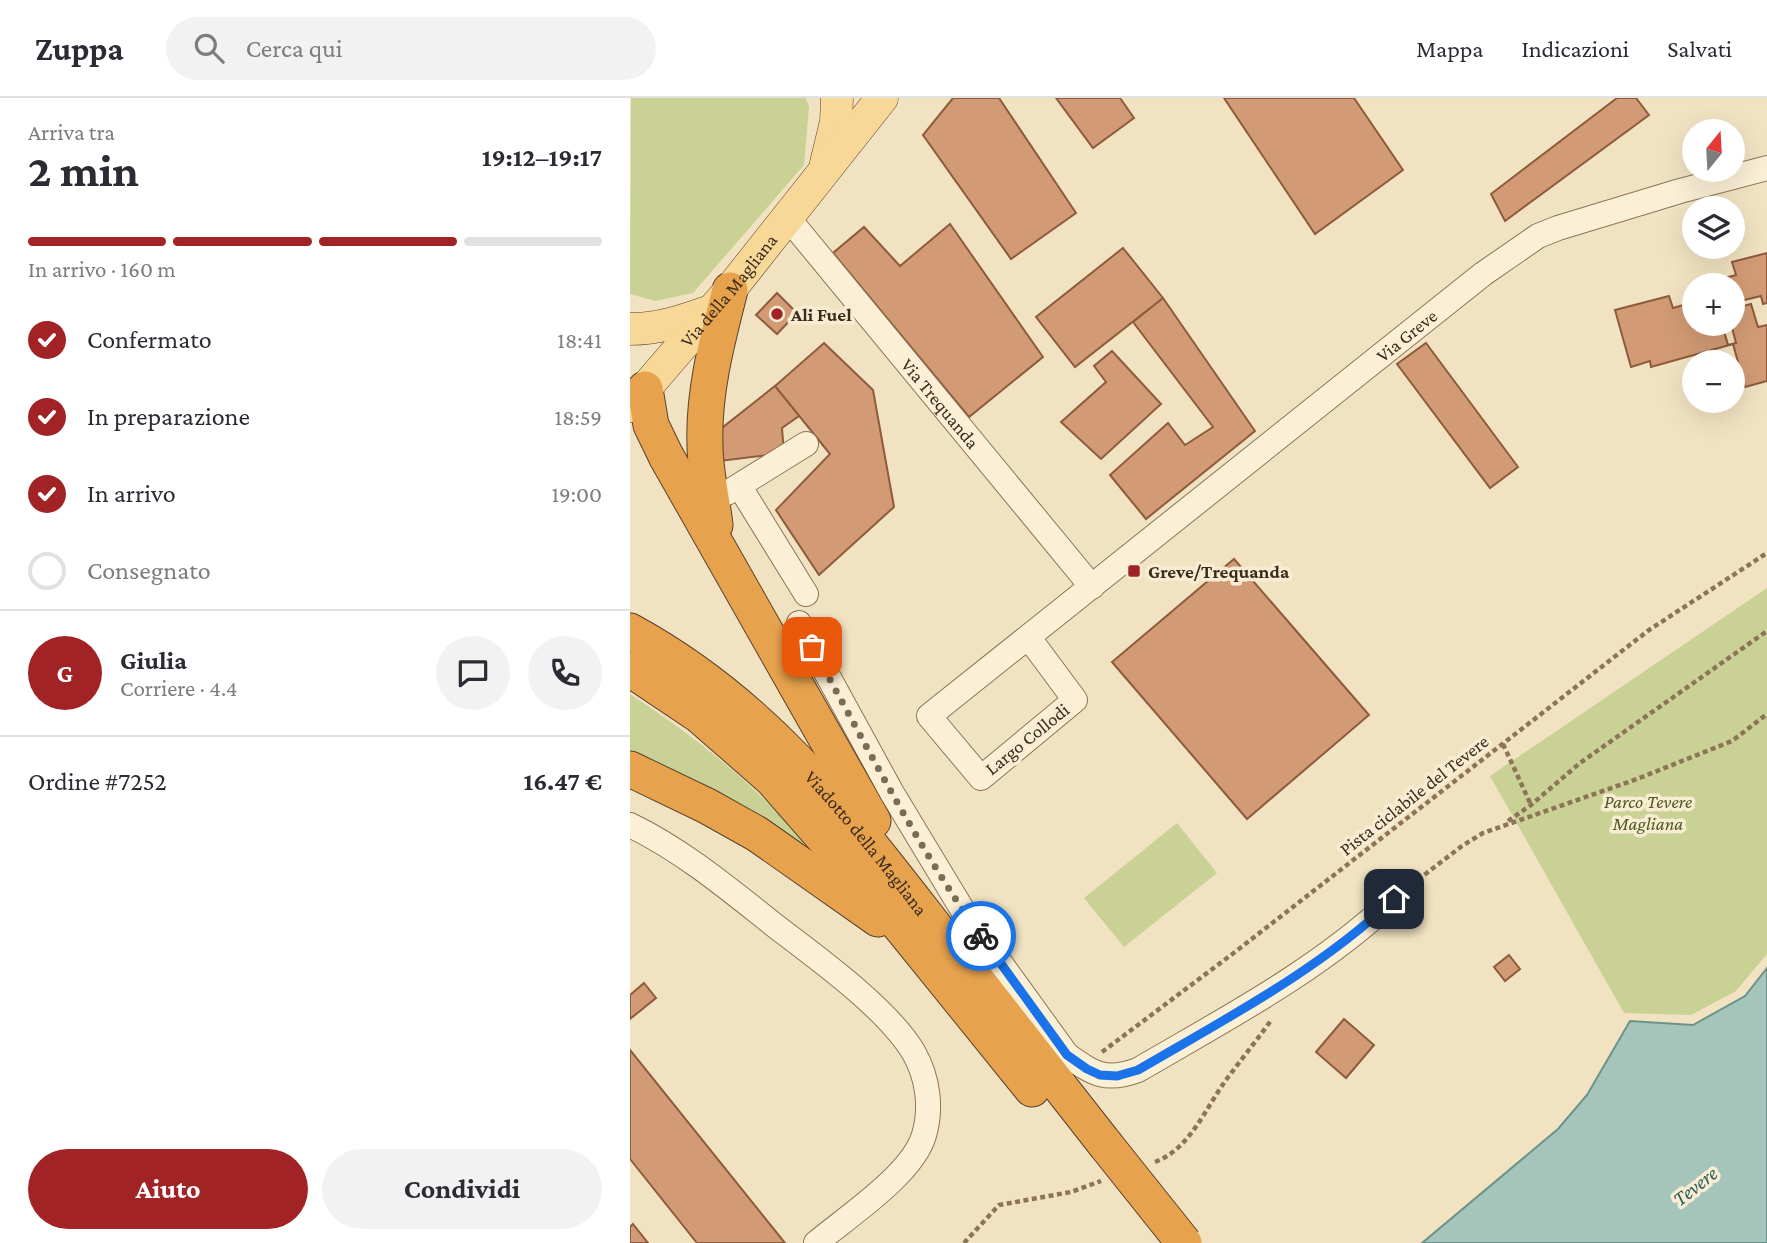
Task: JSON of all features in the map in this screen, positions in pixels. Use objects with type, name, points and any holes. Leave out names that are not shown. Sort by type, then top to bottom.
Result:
[{"type":"highway","points":[[717,543],[725,494],[705,456],[705,420],[722,300]]},
{"type":"highway","points":[[637,398],[717,543],[917,926]]},
{"type":"highway","points":[[630,631],[704,677],[735,723]]},
{"type":"highway","points":[[630,670],[674,697],[735,723]]},
{"type":"highway","name":"Viadotto della Magliana","points":[[735,723],[771,755],[843,810],[917,926],[1096,1152]]},
{"type":"highway","points":[[630,769],[706,806],[917,926]]},
{"type":"highway","name":"Viadotto della Magliana","points":[[917,926],[1067,1065],[1096,1152]]},
{"type":"highway","points":[[1096,1152],[1155,1243]]},
{"type":"highway","points":[[1096,1152],[1184,1243]]},
{"type":"main road","name":"Via della Magliana","points":[[824,172],[836,122],[837,98]]},
{"type":"main road","name":"Via della Magliana","points":[[637,398],[722,300],[883,98]]},
{"type":"main road","points":[[630,329],[670,324],[722,300]]},
{"type":"street","name":"Via Greve","points":[[1092,587],[1483,275],[1538,236],[1680,191],[1767,168]]},
{"type":"street","name":"Via Trequanda","points":[[788,218],[1092,587]]},
{"type":"street","points":[[806,444],[725,494],[806,594]]},
{"type":"street","name":"Largo Collodi","points":[[1029,638],[1075,699],[981,778],[929,716],[1092,587]]},
{"type":"street","points":[[799,622],[892,793],[965,914],[1067,1065],[1109,1076],[1138,1070],[1288,982],[1368,923],[1394,899]]},
{"type":"street","points":[[630,825],[685,858],[808,951],[874,1006],[899,1032],[915,1056],[923,1076],[928,1102],[923,1137],[916,1152],[901,1172],[816,1243]]},
{"type":"path","name":"Pista ciclabile del Tevere","points":[[1067,1065],[1099,1054],[1246,944],[1649,630],[1767,553]]},
{"type":"path","points":[[1394,899],[1462,846],[1501,826],[1531,806],[1580,763],[1767,631]]},
{"type":"path","points":[[1501,826],[1637,779],[1732,741],[1767,715]]},
{"type":"path","points":[[1503,744],[1531,806]]},
{"type":"path","points":[[1165,1158],[1185,1142],[1225,1082],[1273,1019]]},
{"type":"path","points":[[964,1243],[999,1205],[1071,1192]]},
{"type":"green space","points":[[631,98],[806,98],[809,107],[804,165],[693,293],[655,301],[630,294]]},
{"type":"green space","name":"Parco Tevere Magliana","points":[[1767,588],[1767,954],[1736,991],[1691,1015],[1624,1013],[1490,776]]},
{"type":"green space","points":[[630,694],[693,738],[732,770],[796,832],[805,848],[630,755]]},
{"type":"green space","points":[[1177,823],[1217,873],[1124,947],[1084,898]]},
{"type":"water","name":"Tevere","points":[[1767,968],[1767,1243],[1422,1243],[1558,1129],[1587,1095],[1630,1021],[1693,1025],[1745,996]]},
{"type":"building","points":[[953,98],[999,98],[1076,213],[1011,259],[923,135]]},
{"type":"building","points":[[1056,98],[1120,98],[1134,118],[1093,148]]},
{"type":"building","points":[[1224,98],[1354,98],[1403,170],[1315,234]]},
{"type":"building","points":[[1617,98],[1636,98],[1649,115],[1505,221],[1491,194]]},
{"type":"building","points":[[950,224],[1043,357],[969,417],[833,253],[864,227],[900,266]]},
{"type":"building","points":[[1123,248],[1163,298],[1075,367],[1036,317]]},
{"type":"building","points":[[1767,253],[1767,303],[1763,304],[1761,296],[1745,300],[1745,273],[1735,273],[1732,262]]},
{"type":"building","name":"Ali Fuel","points":[[777,293],[797,313],[777,334],[756,315]]},
{"type":"building","points":[[1669,296],[1673,308],[1682,305],[1682,336],[1725,336],[1728,345],[1736,343],[1734,336],[1745,336],[1745,306],[1751,304],[1758,327],[1767,325],[1767,381],[1745,387],[1745,350],[1735,350],[1733,344],[1712,350],[1682,350],[1682,358],[1651,367],[1650,361],[1631,367],[1615,310]]},
{"type":"building","points":[[1163,298],[1255,431],[1146,519],[1110,475],[1168,423],[1185,445],[1213,427],[1133,322]]},
{"type":"building","points":[[824,343],[873,390],[894,507],[819,575],[776,510],[830,454],[775,386]]},
{"type":"building","points":[[1426,343],[1518,467],[1490,488],[1397,364]]},
{"type":"building","points":[[1112,351],[1161,404],[1101,459],[1061,422],[1106,382],[1094,366]]},
{"type":"building","points":[[775,386],[799,416],[782,428],[784,453],[720,461],[718,431]]},
{"type":"building","points":[[1234,559],[1369,715],[1247,819],[1112,662]]},
{"type":"building","points":[[1509,955],[1520,969],[1505,981],[1494,967]]},
{"type":"building","points":[[644,983],[656,998],[630,1019],[630,995]]},
{"type":"building","points":[[1344,1019],[1374,1045],[1346,1078],[1316,1052]]},
{"type":"building","points":[[630,1050],[785,1243],[697,1243],[630,1159]]},
{"type":"building","points":[[633,1224],[648,1243],[630,1243],[630,1227]]},
{"type":"way so far","points":[[812,647],[892,793],[981,936]]},
{"type":"place","name":"Ali Fuel","points":[[777,314]]},
{"type":"place","name":"Greve/Trequanda","points":[[1134,571]]},
{"type":"route","points":[[981,936],[1067,1055],[1093,1073],[1117,1076],[1138,1070],[1288,982],[1368,923],[1394,899]]}]
